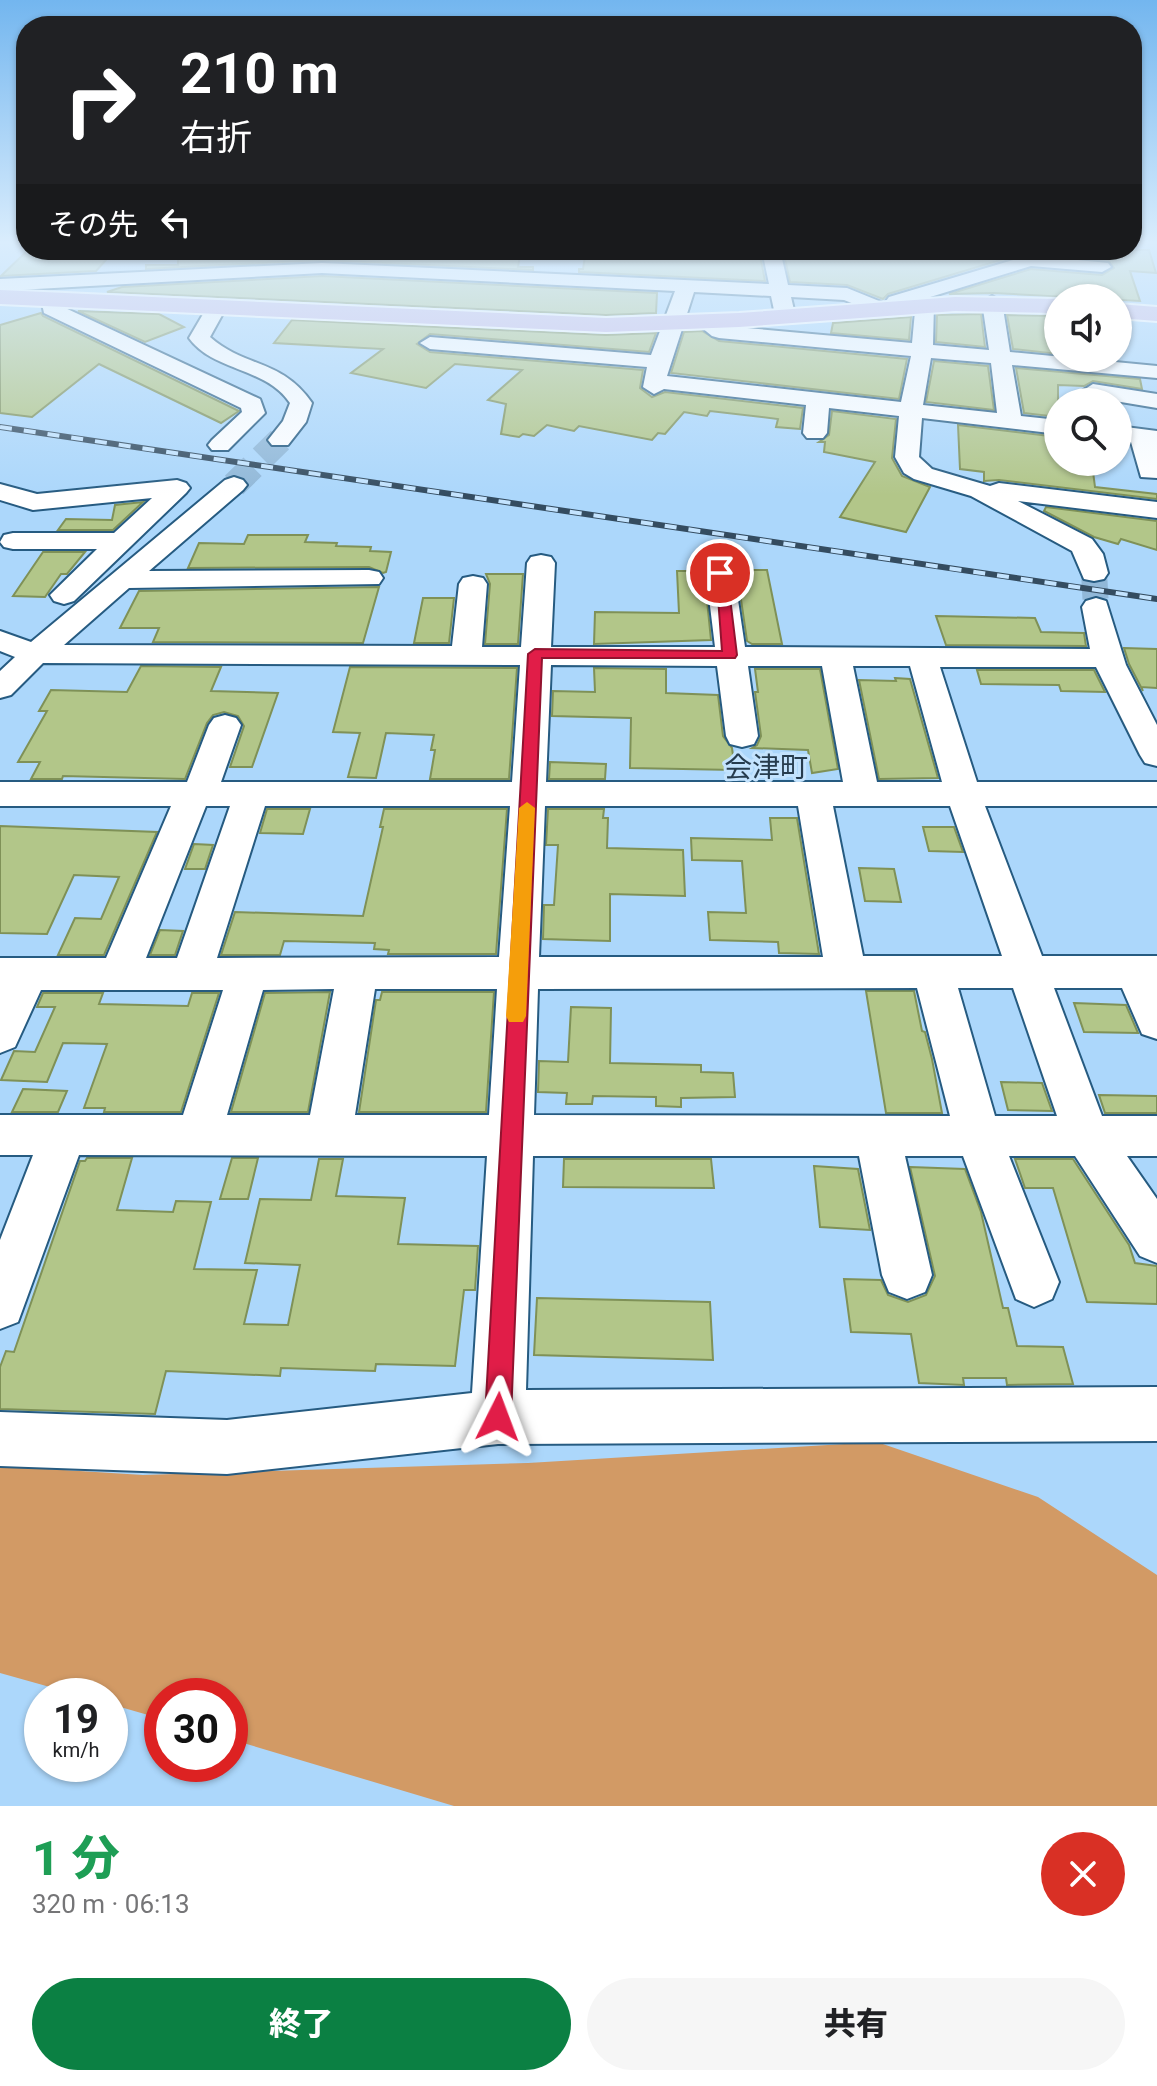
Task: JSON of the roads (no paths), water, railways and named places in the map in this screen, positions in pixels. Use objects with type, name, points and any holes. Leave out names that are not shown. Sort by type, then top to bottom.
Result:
[{"type":"street","points":[[88,326],[252,404],[254,413],[220,445]]},
{"type":"street","points":[[204,326],[199,338],[207,347],[223,357],[282,380],[296,392],[301,403],[294,422],[280,440]]},
{"type":"street","points":[[656,380],[674,326]]},
{"type":"street","points":[[711,326],[719,332],[1150,371],[1154,400],[1132,397]]},
{"type":"street","points":[[923,326],[907,457],[913,468],[923,474],[980,491],[1151,510]]},
{"type":"street","points":[[1000,326],[1001,358],[1014,383],[1004,450]]},
{"type":"street","points":[[430,343],[656,380],[1044,425]]},
{"type":"street","points":[[815,433],[818,400]]},
{"type":"street","points":[[1139,436],[1142,477],[1138,483],[1151,510]]},
{"type":"street","points":[[0,688],[35,654],[234,485]]},
{"type":"street","points":[[0,492],[20,495],[33,502],[177,488],[64,595]]},
{"type":"street","points":[[980,491],[1082,545],[1089,554],[1094,573]]},
{"type":"street","points":[[7,551],[28,518],[33,502]]},
{"type":"street","points":[[7,551],[121,541]]},
{"type":"street","points":[[498,1417],[541,563]]},
{"type":"street","points":[[720,573],[742,736]]},
{"type":"street","points":[[125,580],[369,578]]},
{"type":"street","points":[[466,654],[473,584]]},
{"type":"street","points":[[1096,607],[1098,631],[1107,658],[1157,755]]},
{"type":"street","points":[[0,640],[35,654],[1107,658]]},
{"type":"street","points":[[835,655],[862,794]]},
{"type":"street","points":[[922,656],[963,794],[1087,1136],[1157,1240]]},
{"type":"street","points":[[120,973],[225,725]]},
{"type":"street","points":[[0,794],[1157,794]]},
{"type":"street","points":[[192,973],[251,794]]},
{"type":"street","points":[[813,794],[846,973]]},
{"type":"street","points":[[933,972],[978,1135],[1034,1282]]},
{"type":"street","points":[[0,1035],[14,973],[1146,972],[1157,1022]]},
{"type":"street","points":[[199,1134],[248,973]]},
{"type":"street","points":[[329,1135],[357,973]]},
{"type":"street","points":[[0,1135],[1157,1136]]},
{"type":"street","points":[[0,1304],[64,1135]]},
{"type":"street","points":[[878,1135],[907,1275]]},
{"type":"street","points":[[0,1439],[227,1447],[498,1417],[1157,1414]]},
{"type":"tunnel","points":[[234,485],[280,440]]},
{"type":"tunnel","points":[[1094,573],[1096,607]]},
{"type":"railway","points":[[0,427],[1157,599]]},
{"type":"district","name":"会津町","points":[[766,767]]}]
